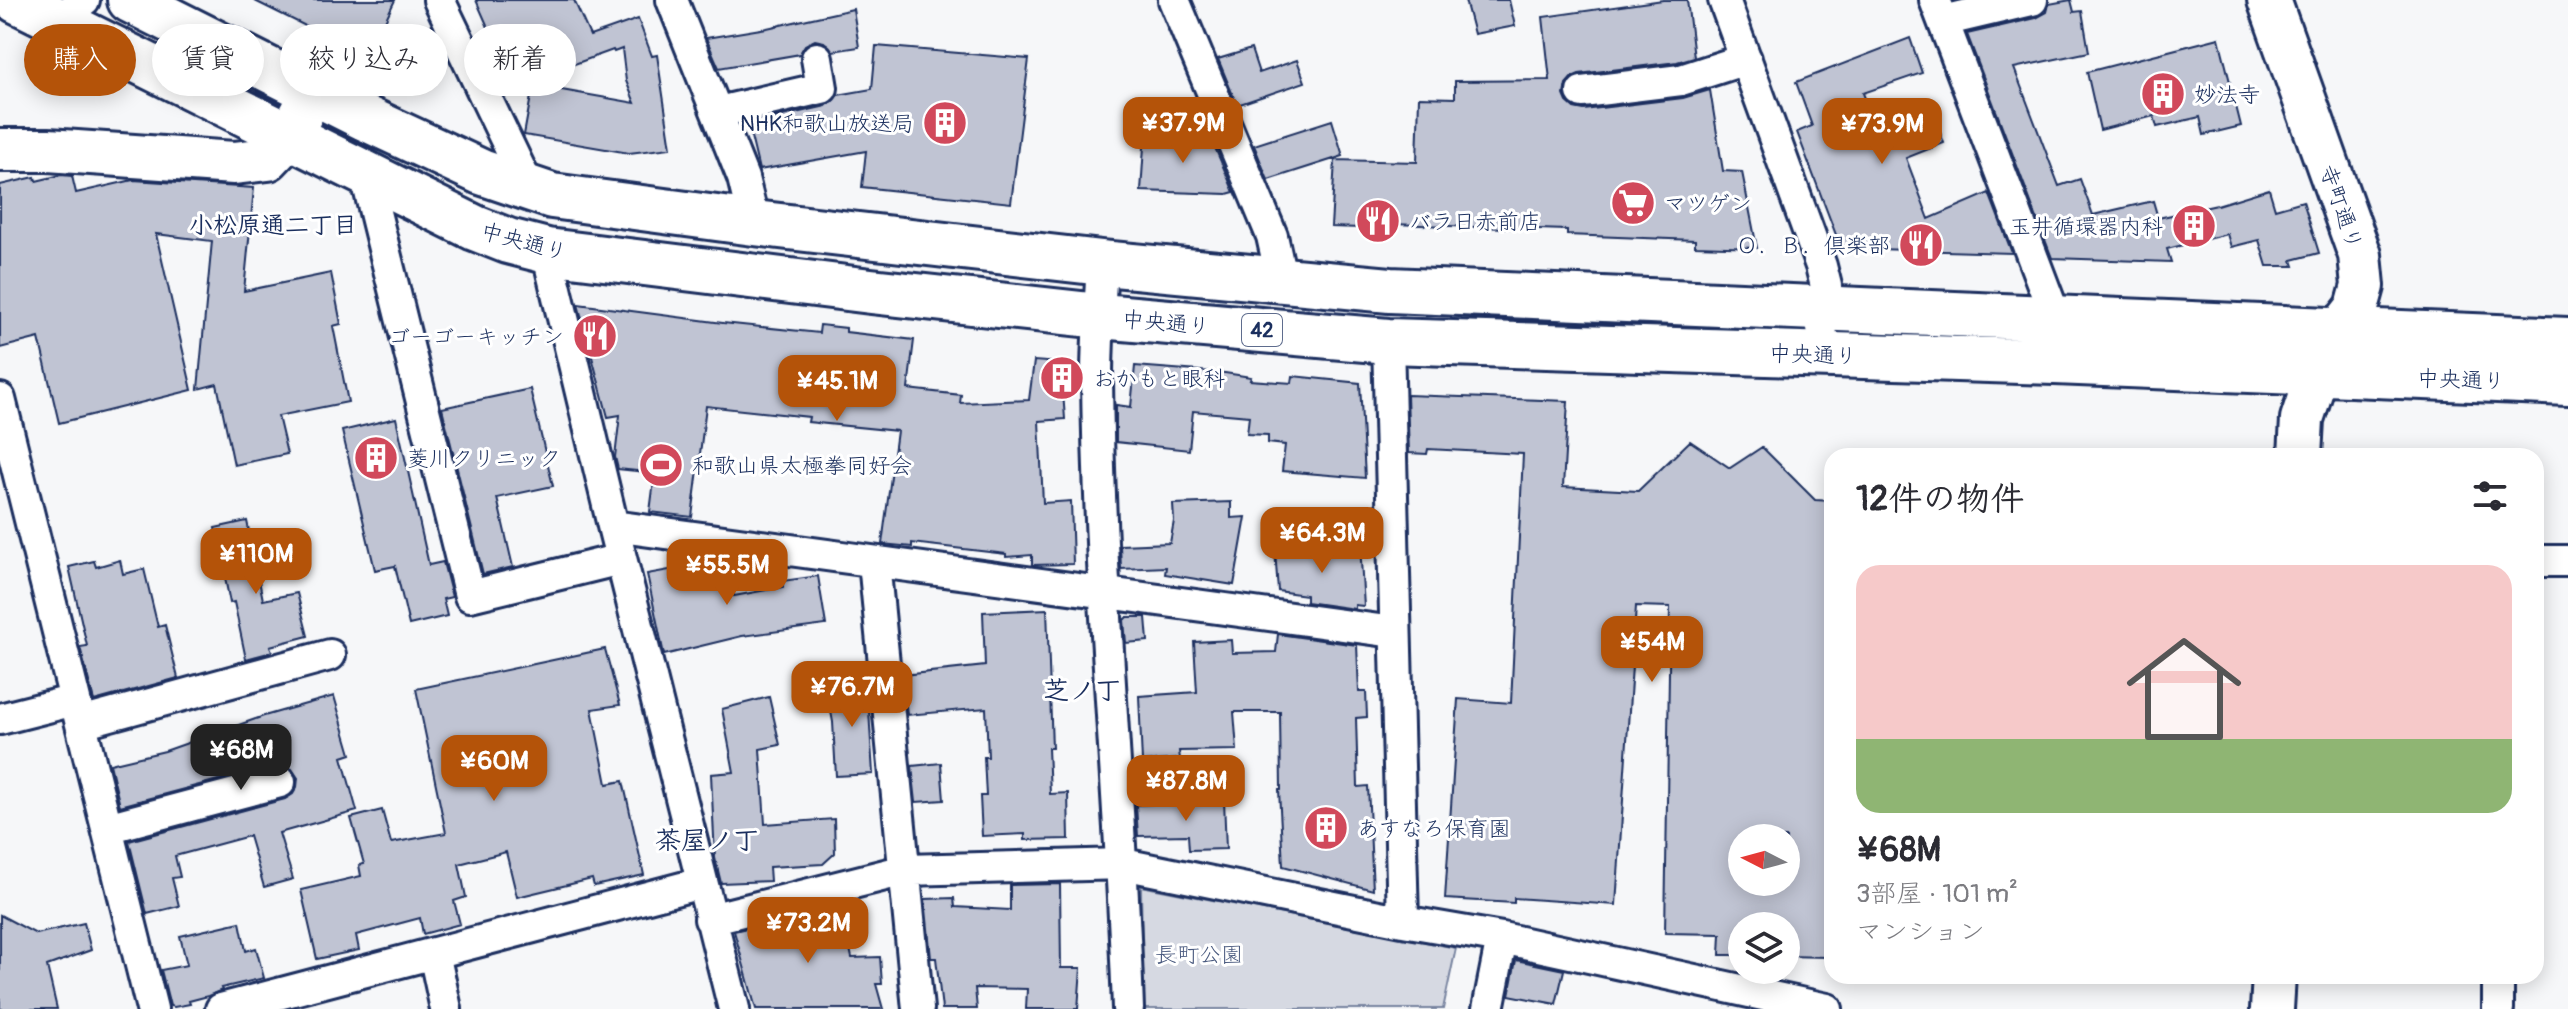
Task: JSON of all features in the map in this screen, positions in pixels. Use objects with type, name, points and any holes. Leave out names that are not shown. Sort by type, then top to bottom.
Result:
[{"type":"highway","name":"中央通り","points":[[16,0],[70,10],[289,137],[366,176],[475,228],[547,251],[1100,316],[1388,341],[2055,362],[2568,383]]},
{"type":"highway","name":"中央通り","points":[[130,0],[280,75]]},
{"type":"highway","name":"中央通り","points":[[321,96],[481,172],[552,196],[1102,263],[1390,290],[2568,340]]},
{"type":"street","points":[[439,0],[530,190]]},
{"type":"street","points":[[672,0],[743,178],[754,223]]},
{"type":"street","points":[[1174,0],[1272,236],[1278,280]]},
{"type":"street","points":[[1724,0],[1821,266],[1826,286],[1820,354]]},
{"type":"street","points":[[2032,0],[1939,11],[2056,319],[2055,362]]},
{"type":"street","name":"寺町通り","points":[[2269,0],[2360,255],[2363,286],[2357,308],[2339,331],[2317,374],[2302,419],[2300,448]]},
{"type":"street","points":[[718,112],[822,88],[817,58]]},
{"type":"street","points":[[1582,92],[1681,80],[1746,59]]},
{"type":"street","points":[[0,150],[234,163],[268,159],[289,137],[311,96]]},
{"type":"street","points":[[366,176],[470,596],[621,559]]},
{"type":"street","points":[[547,251],[734,1009]]},
{"type":"street","points":[[1102,263],[1097,376],[1104,592],[1123,864],[1128,1009]]},
{"type":"street","points":[[1388,341],[1403,921]]},
{"type":"street","points":[[0,399],[152,1009]]},
{"type":"street","points":[[613,526],[1394,632]]},
{"type":"street","points":[[2544,561],[2568,561]]},
{"type":"street","points":[[874,562],[918,1009]]},
{"type":"street","points":[[0,719],[78,712],[330,655]]},
{"type":"street","points":[[107,828],[280,782]]},
{"type":"street","points":[[710,919],[905,870],[1123,864],[1502,938],[1827,1009]]},
{"type":"street","points":[[221,1009],[701,883]]},
{"type":"street","points":[[1488,1009],[1502,938]]},
{"type":"street","points":[[434,953],[446,1009]]},
{"type":"street","points":[[2272,1009],[2274,984]]},
{"type":"street","points":[[2498,984],[2498,1009]]},
{"type":"green space","name":"長町公園","points":[[1141,886],[1456,948],[1443,1009],[1143,1009]]},
{"type":"building","points":[[253,0],[395,0],[384,23],[386,24],[302,24]]},
{"type":"building","points":[[476,0],[574,0],[590,36],[638,19],[652,56],[657,55],[671,148],[629,153],[524,135],[531,96],[576,96],[576,93],[635,103],[626,81],[622,49],[576,63],[576,24],[487,24]]},
{"type":"building","points":[[1465,0],[1509,0],[1515,26],[1474,34]]},
{"type":"building","points":[[1663,0],[1687,0],[1694,57],[1677,62],[1579,74],[1566,84],[1564,95],[1574,108],[1584,110],[1683,98],[1710,90],[1723,171],[1742,172],[1757,248],[1695,246],[1695,240],[1567,235],[1567,230],[1392,224],[1392,229],[1331,227],[1335,160],[1417,162],[1419,97],[1455,98],[1455,81],[1550,80],[1543,17]]},
{"type":"building","points":[[2071,0],[2074,12],[2082,11],[2089,52],[2014,68],[2059,186],[2080,179],[2093,215],[2153,201],[2158,218],[2269,189],[2275,209],[2303,201],[2319,253],[2292,260],[2294,266],[2267,266],[2259,240],[2231,247],[2227,234],[2167,249],[2171,262],[2052,258],[1967,34],[2036,18],[2047,12],[2049,4]]},
{"type":"building","points":[[853,9],[859,47],[833,51],[824,42],[815,40],[805,45],[800,54],[719,68],[706,38],[767,28]]},
{"type":"building","points":[[1910,38],[1922,73],[1863,93],[1883,144],[1937,124],[1944,143],[1906,158],[1929,219],[1989,193],[2012,253],[1841,248],[1797,132],[1812,126],[1796,82]]},
{"type":"building","name":"妙法寺","points":[[2219,38],[2241,126],[2204,135],[2200,117],[2157,127],[2154,116],[2100,130],[2087,72]]},
{"type":"building","name":"NHK和歌山放送局","points":[[876,46],[1029,59],[1011,203],[862,187],[866,151],[759,170],[748,124],[826,106],[838,95],[872,89]]},
{"type":"building","points":[[1251,49],[1259,73],[1297,60],[1305,82],[1237,105],[1218,59]]},
{"type":"building","points":[[1332,120],[1343,156],[1268,180],[1254,145]]},
{"type":"building","points":[[1145,132],[1210,136],[1234,192],[1141,191]]},
{"type":"building","points":[[72,176],[76,193],[133,180],[254,188],[244,291],[331,273],[341,324],[333,326],[348,402],[278,416],[287,454],[234,465],[217,384],[198,389],[212,241],[156,234],[192,390],[59,423],[39,338],[0,348],[0,185]]},
{"type":"building","points":[[578,304],[819,333],[820,325],[846,328],[846,332],[914,340],[908,389],[961,395],[960,403],[1029,400],[1034,361],[1073,364],[1069,393],[1063,392],[1065,419],[1039,421],[1043,503],[1071,501],[1073,564],[1032,565],[1032,555],[1006,557],[1006,554],[912,543],[912,547],[882,544],[897,431],[808,422],[809,417],[706,406],[692,517],[650,512],[655,473],[618,469],[615,457],[620,415],[608,417]]},
{"type":"building","points":[[1135,366],[1225,373],[1251,377],[1250,380],[1292,383],[1293,376],[1360,383],[1365,478],[1282,471],[1285,445],[1268,443],[1268,435],[1247,434],[1249,416],[1193,411],[1189,450],[1116,442],[1116,405],[1131,407]]},
{"type":"building","points":[[530,389],[553,486],[497,498],[513,567],[483,574],[442,408]]},
{"type":"building","points":[[1407,395],[1568,401],[1563,487],[1638,491],[1690,441],[1730,468],[1762,447],[1815,500],[1824,501],[1824,957],[1800,956],[1800,912],[1728,912],[1728,955],[1720,955],[1721,934],[1665,933],[1670,607],[1636,606],[1616,905],[1514,898],[1514,903],[1445,899],[1458,699],[1511,703],[1523,454],[1428,449],[1427,454],[1409,453]]},
{"type":"building","points":[[396,418],[429,565],[443,562],[452,597],[443,599],[447,616],[409,625],[395,566],[375,570],[342,431]]},
{"type":"building","points":[[1231,502],[1231,518],[1246,517],[1234,585],[1165,574],[1166,567],[1121,569],[1120,545],[1170,543],[1173,504]]},
{"type":"building","points":[[247,521],[263,600],[297,593],[308,636],[270,646],[272,652],[246,659],[234,602],[230,603],[215,528]]},
{"type":"building","points":[[1360,546],[1364,606],[1355,605],[1355,609],[1306,602],[1306,595],[1278,591],[1275,550]]},
{"type":"building","points":[[120,560],[123,574],[144,569],[158,627],[165,625],[178,678],[94,701],[80,647],[87,646],[69,567],[94,561],[96,567]]},
{"type":"building","points":[[725,560],[734,596],[783,587],[782,581],[818,576],[826,625],[742,636],[664,655],[647,574]]},
{"type":"building","points":[[1047,609],[1052,748],[1048,748],[1050,794],[1068,793],[1069,839],[1025,840],[1025,834],[982,836],[980,796],[986,796],[984,757],[988,757],[986,708],[907,715],[903,675],[985,666],[983,612]]},
{"type":"building","points":[[1127,617],[1146,617],[1148,641],[1126,643],[1124,620]]},
{"type":"building","points":[[1278,634],[1357,645],[1359,692],[1366,692],[1367,717],[1356,718],[1358,787],[1368,786],[1373,890],[1283,866],[1279,790],[1280,712],[1234,712],[1237,750],[1179,751],[1180,759],[1142,762],[1139,696],[1197,692],[1194,642],[1231,640],[1232,653],[1276,652]]},
{"type":"building","points":[[605,649],[620,705],[592,709],[607,784],[623,781],[644,875],[594,886],[592,879],[517,897],[506,852],[459,864],[466,897],[454,901],[460,924],[423,934],[420,918],[356,935],[359,950],[317,959],[301,890],[361,876],[359,865],[364,864],[351,818],[382,810],[391,843],[446,833],[416,689]]},
{"type":"building","points":[[867,679],[873,774],[836,776],[833,722],[827,690]]},
{"type":"building","points":[[334,696],[351,754],[342,757],[357,811],[279,833],[293,879],[264,887],[249,836],[175,856],[180,877],[172,878],[179,906],[147,914],[129,841],[285,799],[293,794],[298,778],[292,769],[275,765],[120,806],[110,764],[165,751],[264,716]]},
{"type":"building","points":[[769,697],[780,745],[760,749],[765,824],[834,819],[835,853],[823,864],[769,867],[770,881],[721,883],[715,858],[711,774],[734,772],[722,709]]},
{"type":"building","points":[[941,763],[944,800],[916,802],[912,766]]},
{"type":"building","points":[[1224,800],[1226,849],[1189,850],[1188,835],[1138,836],[1136,805]]},
{"type":"building","points":[[1060,884],[1061,968],[1081,968],[1078,1009],[1026,1009],[1027,989],[975,988],[977,1009],[942,1009],[936,958],[931,958],[925,899],[954,898],[955,907],[1010,910],[1010,885]]},
{"type":"building","points":[[841,906],[852,958],[880,957],[882,984],[876,984],[883,1009],[756,1009],[734,931]]},
{"type":"building","points":[[0,915],[36,934],[84,923],[91,950],[47,966],[57,1009],[0,1009]]},
{"type":"building","points":[[240,922],[246,951],[256,948],[264,978],[221,988],[208,996],[189,1001],[190,1004],[170,1006],[161,970],[187,965],[180,936]]},
{"type":"building","points":[[1516,960],[1564,970],[1556,1004],[1509,995]]},
{"type":"place","name":"妙法寺","points":[[2163,94]]},
{"type":"place","name":"NHK和歌山放送局","points":[[945,123]]},
{"type":"place","name":"マツゲン","points":[[1633,203]]},
{"type":"place","name":"バラ日赤前店","points":[[1378,221]]},
{"type":"place","name":"玉井循環器内科","points":[[2194,226]]},
{"type":"place","name":"Ｏ．Ｂ．倶楽部","points":[[1921,245]]},
{"type":"place","name":"ゴーゴーキッチン","points":[[595,336]]},
{"type":"place","name":"おかもと眼科","points":[[1062,378]]},
{"type":"place","name":"菱川クリニック","points":[[376,458]]},
{"type":"place","name":"和歌山県太極拳同好会","points":[[661,465]]},
{"type":"place","name":"あすなろ保育園","points":[[1326,828]]},
{"type":"district","name":"小松原通二丁目","points":[[273,225]]},
{"type":"district","name":"芝ノ丁","points":[[1082,690]]},
{"type":"district","name":"茶屋ノ丁","points":[[707,840]]}]
